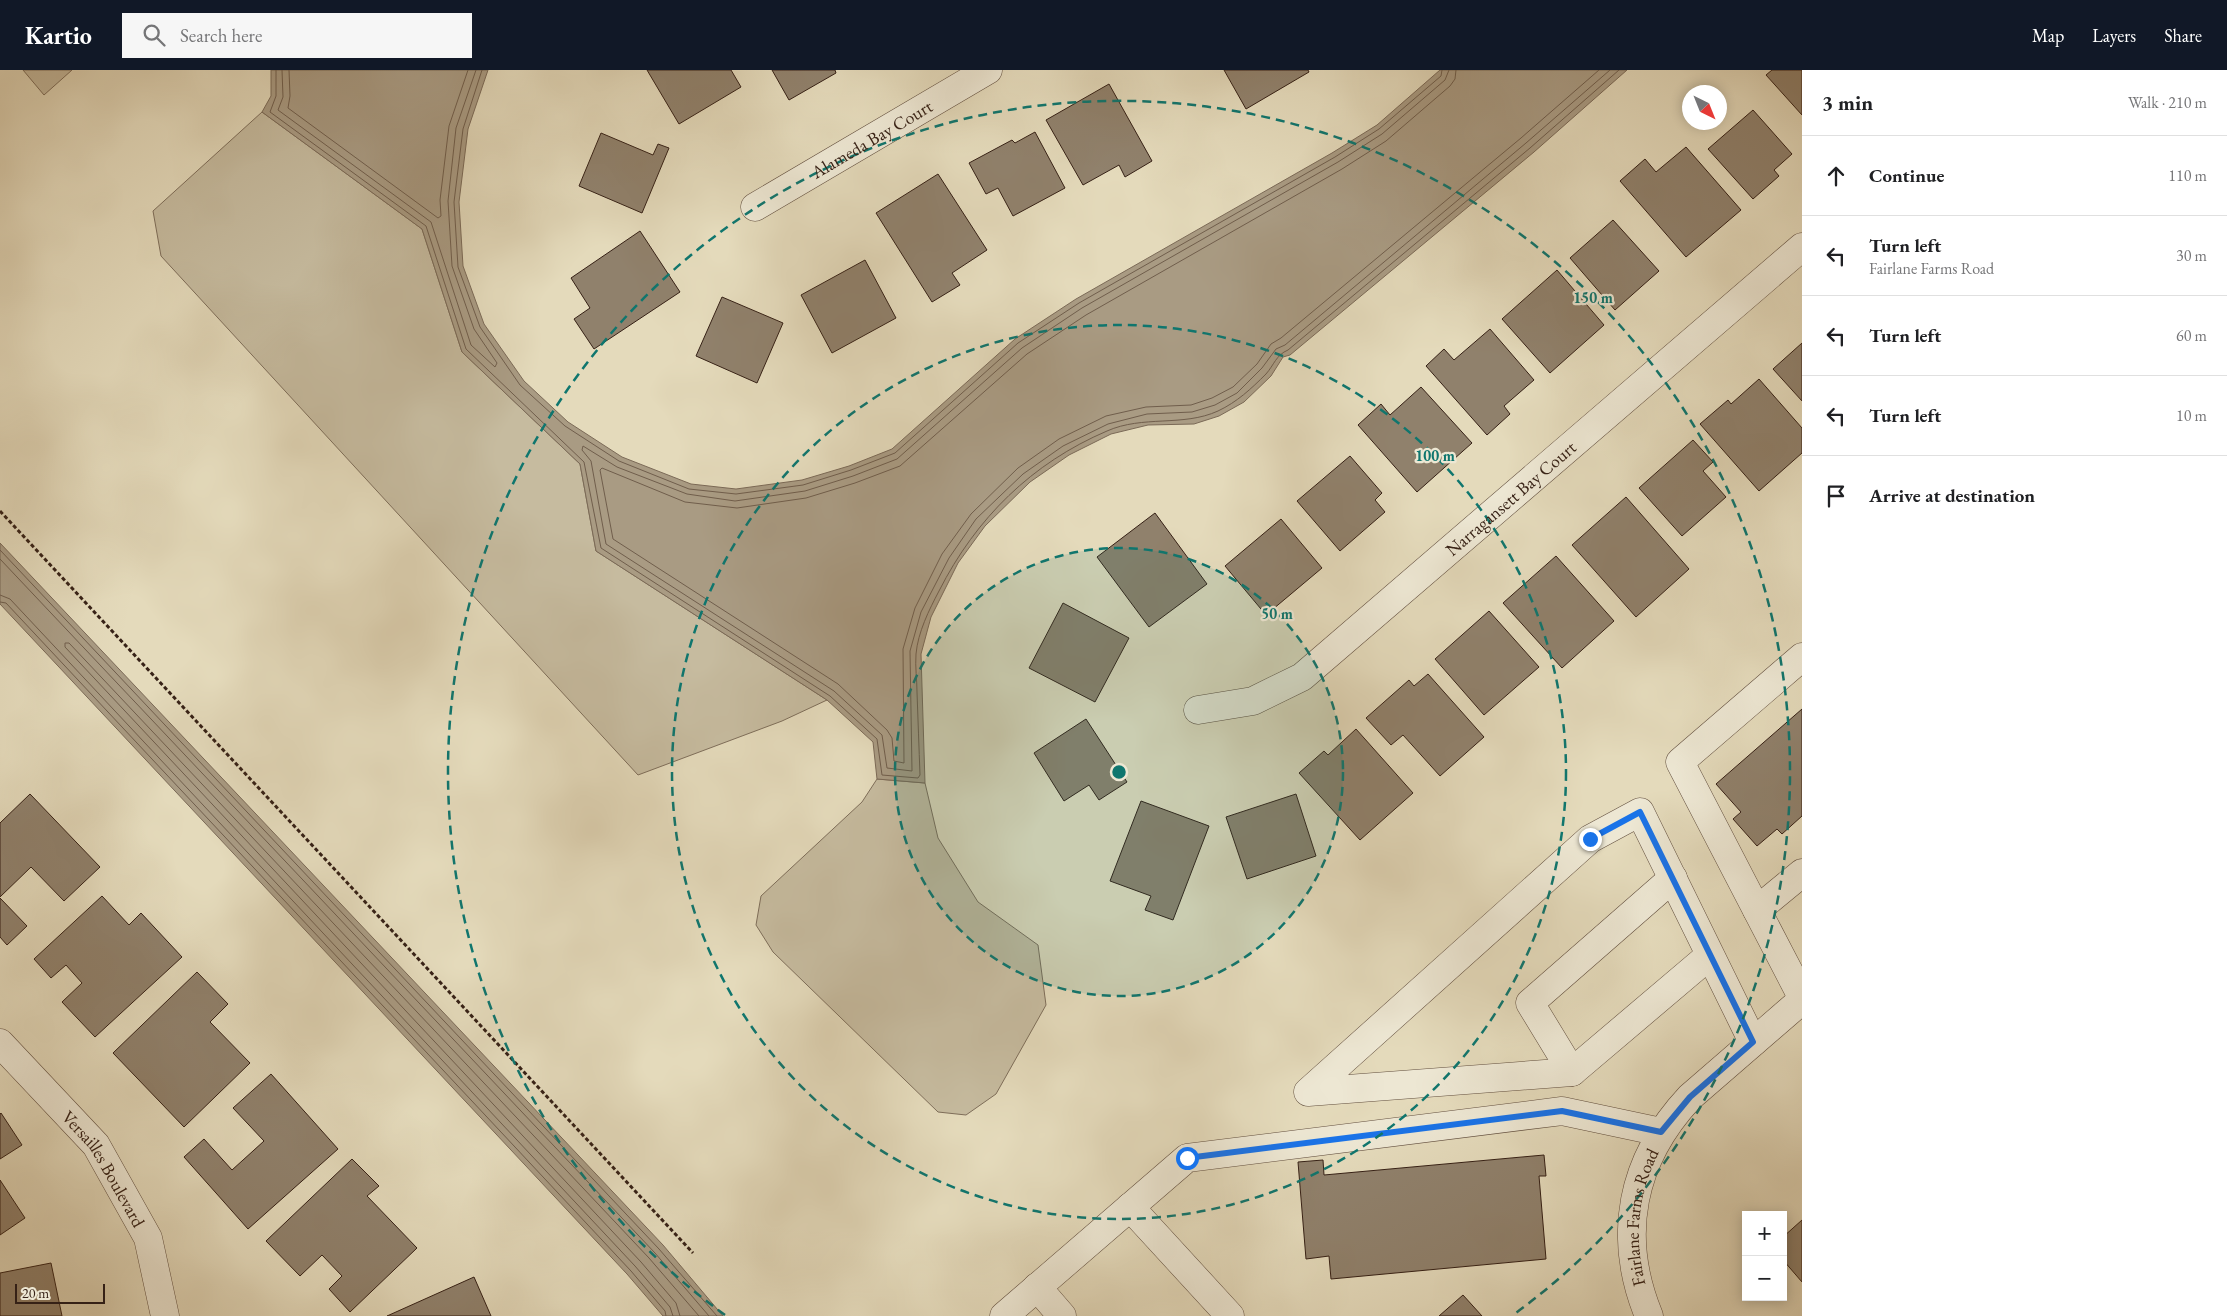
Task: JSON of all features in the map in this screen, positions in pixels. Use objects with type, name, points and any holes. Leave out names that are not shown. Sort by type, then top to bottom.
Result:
[{"type":"street","name":"Alameda Bay Court","points":[[755,207],[988,70]]},
{"type":"street","name":"Narragansett Bay Court","points":[[1198,710],[1253,701],[1302,677],[1802,247]]},
{"type":"street","points":[[1802,657],[1680,762],[1802,999]]},
{"type":"street","points":[[1710,955],[1572,1072],[1308,1092],[1590,839],[1640,812],[1753,1042]]},
{"type":"street","points":[[1757,910],[1802,873]]},
{"type":"street","points":[[1572,1072],[1530,1003],[1673,878]]},
{"type":"street","name":"Fairlane Farms Road","points":[[1649,1316],[1636,1277],[1631,1240],[1632,1218],[1641,1173],[1661,1132],[1690,1097],[1802,999]]},
{"type":"street","name":"Versailles Boulevard","points":[[0,1043],[96,1145],[148,1238],[165,1316]]},
{"type":"street","points":[[1004,1316],[1187,1158],[1562,1111],[1661,1132]]},
{"type":"street","points":[[1130,1208],[1230,1316]]},
{"type":"street","points":[[1037,1287],[1062,1316]]},
{"type":"path","points":[[0,511],[694,1253]]},
{"type":"shaded area","points":[[23,70],[72,70],[44,95]]},
{"type":"shaded area","points":[[262,112],[422,229],[462,352],[580,464],[596,551],[827,700],[782,721],[638,775],[161,256],[153,211]]},
{"type":"shaded area","points":[[877,779],[925,783],[938,838],[978,902],[1038,945],[1046,1005],[996,1094],[966,1115],[938,1112],[773,952],[756,925],[761,896],[862,802]]},
{"type":"water","points":[[271,70],[488,70],[468,129],[459,202],[463,266],[484,324],[524,381],[568,422],[622,457],[691,484],[736,489],[802,480],[849,466],[892,449],[1015,339],[1076,299],[1332,153],[1377,125],[1440,70],[1627,70],[1534,152],[1290,355],[1283,357],[1271,376],[1244,402],[1219,416],[1194,424],[1148,425],[1111,434],[1069,455],[1030,482],[985,526],[958,563],[931,617],[921,654],[925,783],[877,779],[873,742],[827,700],[596,551],[580,464],[462,352],[422,229],[262,112],[271,96]]},
{"type":"water","points":[[0,543],[663,1245],[723,1316],[663,1316],[627,1274],[0,604]]},
{"type":"building","points":[[647,70],[731,70],[741,87],[679,124]]},
{"type":"building","points":[[772,70],[835,70],[836,73],[789,100]]},
{"type":"building","points":[[1224,70],[1308,70],[1309,72],[1246,109]]},
{"type":"building","points":[[1772,70],[1802,70],[1802,115],[1766,75]]},
{"type":"building","points":[[1109,84],[1152,161],[1125,177],[1119,165],[1083,185],[1046,120]]},
{"type":"building","points":[[1753,110],[1792,154],[1774,170],[1779,176],[1753,199],[1708,149]]},
{"type":"building","points":[[1035,132],[1065,188],[1013,216],[998,188],[986,194],[969,163],[1012,140],[1015,143]]},
{"type":"building","points":[[601,133],[653,155],[658,144],[669,148],[642,213],[579,186]]},
{"type":"building","points":[[1686,147],[1741,210],[1686,257],[1620,181],[1645,159],[1656,172]]},
{"type":"building","points":[[938,174],[987,250],[952,273],[960,285],[932,302],[876,213]]},
{"type":"building","points":[[1613,220],[1659,271],[1615,310],[1570,258]]},
{"type":"building","points":[[640,231],[680,292],[594,349],[574,319],[590,308],[571,278]]},
{"type":"building","points":[[865,260],[896,318],[832,353],[801,295]]},
{"type":"building","points":[[1557,270],[1604,325],[1550,373],[1502,319]]},
{"type":"building","points":[[722,297],[783,323],[757,383],[696,356]]},
{"type":"building","points":[[1490,329],[1534,380],[1504,406],[1510,414],[1487,435],[1426,366],[1444,349],[1454,360]]},
{"type":"building","points":[[1802,343],[1802,401],[1773,369]]},
{"type":"building","points":[[1759,379],[1802,428],[1802,453],[1759,491],[1700,424],[1728,400],[1731,404]]},
{"type":"building","points":[[1421,387],[1472,443],[1417,492],[1358,425],[1381,404],[1390,415]]},
{"type":"building","points":[[1693,440],[1713,462],[1703,471],[1726,497],[1682,536],[1639,488]]},
{"type":"building","points":[[1350,456],[1382,493],[1375,500],[1385,512],[1340,551],[1297,501]]},
{"type":"building","points":[[1626,497],[1689,569],[1636,617],[1572,545]]},
{"type":"building","points":[[1155,513],[1207,584],[1149,627],[1097,557]]},
{"type":"building","points":[[1281,519],[1322,568],[1266,615],[1225,566]]},
{"type":"building","points":[[1556,556],[1614,621],[1562,668],[1503,603]]},
{"type":"building","points":[[1063,603],[1129,638],[1095,702],[1029,668]]},
{"type":"building","points":[[1489,611],[1539,667],[1484,715],[1435,659]]},
{"type":"building","points":[[1428,674],[1484,737],[1440,776],[1403,735],[1391,745],[1366,718],[1409,680],[1414,686]]},
{"type":"building","points":[[1802,709],[1802,816],[1782,834],[1777,829],[1757,846],[1733,819],[1741,812],[1716,784]]},
{"type":"building","points":[[1086,719],[1127,782],[1099,800],[1089,785],[1064,801],[1034,753]]},
{"type":"building","points":[[1356,729],[1413,793],[1360,840],[1299,773],[1324,751],[1328,755]]},
{"type":"building","points":[[30,794],[100,867],[64,901],[31,867],[0,897],[0,823]]},
{"type":"building","points":[[1296,794],[1316,856],[1247,879],[1226,817]]},
{"type":"building","points":[[1141,801],[1209,826],[1173,920],[1145,910],[1151,896],[1110,881]]},
{"type":"building","points":[[102,896],[129,925],[141,913],[182,957],[95,1037],[62,1002],[82,983],[66,965],[51,978],[34,959]]},
{"type":"building","points":[[0,898],[27,926],[7,945],[0,937]]},
{"type":"building","points":[[197,972],[228,1004],[210,1022],[250,1063],[184,1127],[113,1053]]},
{"type":"building","points":[[271,1074],[338,1149],[248,1229],[184,1157],[204,1139],[232,1170],[264,1141],[233,1108]]},
{"type":"building","points":[[0,1114],[22,1145],[0,1159]]},
{"type":"building","points":[[1544,1155],[1546,1176],[1539,1176],[1546,1259],[1331,1279],[1329,1256],[1306,1259],[1298,1162],[1323,1160],[1324,1175]]},
{"type":"building","points":[[352,1159],[379,1186],[367,1196],[417,1248],[350,1312],[329,1289],[342,1276],[322,1255],[300,1276],[266,1241]]},
{"type":"building","points":[[0,1180],[25,1218],[0,1235]]},
{"type":"building","points":[[1802,1220],[1802,1282],[1787,1265],[1787,1233]]},
{"type":"building","points":[[51,1263],[62,1316],[0,1316],[0,1273]]},
{"type":"building","points":[[474,1277],[491,1316],[387,1316]]},
{"type":"building","points":[[1463,1295],[1482,1316],[1439,1316]]},
{"type":"route","points":[[1187,1158],[1562,1111],[1661,1132],[1690,1097],[1753,1042],[1640,812],[1590,839]]}]
